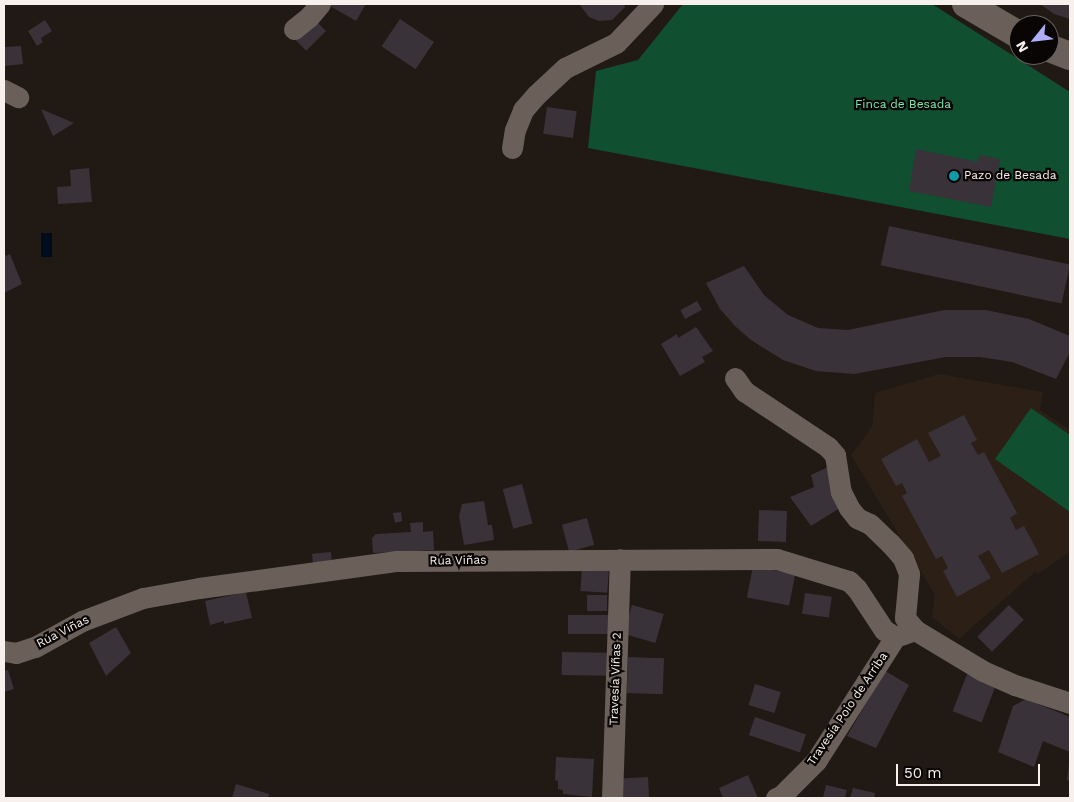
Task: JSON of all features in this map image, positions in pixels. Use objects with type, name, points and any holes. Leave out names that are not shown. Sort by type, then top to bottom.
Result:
[{"type":"main road","points":[[966,4],[1009,29]]},
{"type":"street","points":[[294,29],[310,17],[320,4]]},
{"type":"street","points":[[512,148],[515,130],[523,110],[536,95],[565,68],[616,43],[653,4]]},
{"type":"street","points":[[734,378],[744,391],[828,447],[835,455],[841,492],[849,508],[857,518],[870,524],[903,558],[909,574],[905,634]]},
{"type":"street","name":"Travesía Viñas 2","points":[[612,798],[620,559]]},
{"type":"street","name":"Rúa Viñas","points":[[4,651],[16,652],[35,647],[82,621],[143,598],[199,588],[397,561],[777,559],[799,564],[849,581],[857,589],[884,630],[905,634],[1016,685],[1070,702]]},
{"type":"street","name":"Travesía Poio de Arriba","points":[[776,798],[781,796],[816,761],[905,634]]},
{"type":"shaded area","points":[[939,374],[1043,392],[1040,410],[1070,430],[1070,552],[1038,574],[1035,572],[959,639],[932,617],[935,595],[851,455],[872,427],[875,393]]},
{"type":"green space","name":"Finca de Besada","points":[[683,4],[932,4],[1009,53],[1009,65],[1028,65],[1070,92],[1070,239],[588,148],[596,71],[638,60]]},
{"type":"green space","points":[[1031,408],[1070,435],[1070,512],[995,459]]},
{"type":"water","points":[[41,233],[52,233],[52,257],[41,257]]},
{"type":"building","points":[[331,4],[366,4],[356,21],[330,6]]},
{"type":"building","points":[[579,4],[624,4],[625,7],[612,20],[599,21],[589,17]]},
{"type":"building","points":[[1040,4],[1070,4],[1070,19],[1054,14]]},
{"type":"building","points":[[314,19],[326,31],[306,51],[294,39]]},
{"type":"building","points":[[400,19],[434,42],[416,69],[382,46]]},
{"type":"building","points":[[45,20],[52,31],[41,38],[43,42],[37,46],[28,31]]},
{"type":"building","points":[[21,46],[23,64],[4,66],[4,47]]},
{"type":"building","points":[[547,107],[577,111],[573,138],[543,134]]},
{"type":"building","points":[[41,109],[74,123],[53,136]]},
{"type":"building","name":"Pazo de Besada","points":[[916,149],[978,162],[979,155],[1000,159],[991,207],[909,191]]},
{"type":"building","points":[[89,168],[92,202],[58,204],[57,187],[71,186],[70,170]]},
{"type":"building","points":[[889,226],[1070,264],[1062,304],[881,265]]},
{"type":"building","points":[[4,251],[6,256],[10,254],[22,284],[4,293]]},
{"type":"building","points":[[744,266],[764,295],[788,315],[818,328],[848,330],[944,310],[986,310],[1029,319],[1070,336],[1070,352],[1056,379],[1012,362],[980,357],[946,357],[854,374],[816,371],[783,360],[751,340],[720,309],[706,283]]},
{"type":"building","points":[[697,301],[702,310],[685,319],[680,310]]},
{"type":"building","points":[[696,327],[713,351],[702,357],[705,362],[680,376],[661,344],[677,334],[678,338]]},
{"type":"building","points":[[964,415],[977,440],[971,443],[978,455],[984,452],[1017,513],[1010,518],[1016,530],[1024,526],[1039,554],[1002,573],[989,550],[978,556],[991,578],[957,597],[943,571],[948,568],[942,556],[936,559],[902,496],[907,493],[902,483],[896,486],[881,459],[917,439],[929,462],[941,456],[928,433]]},
{"type":"building","points":[[830,466],[840,508],[811,526],[790,497],[814,487],[811,475]]},
{"type":"building","points":[[522,484],[533,524],[513,529],[503,489]]},
{"type":"building","points":[[484,501],[488,525],[492,525],[494,540],[464,545],[459,516],[462,504]]},
{"type":"building","points":[[759,510],[787,511],[786,542],[758,541]]},
{"type":"building","points":[[401,512],[402,521],[395,523],[393,513]]},
{"type":"building","points":[[587,518],[594,545],[569,552],[562,525]]},
{"type":"building","points":[[423,522],[423,532],[433,531],[434,550],[373,553],[372,538],[376,534],[411,532],[410,523]]},
{"type":"building","points":[[331,552],[332,563],[313,565],[312,554]]},
{"type":"building","points":[[753,566],[795,574],[789,606],[747,597]]},
{"type":"building","points":[[582,567],[609,569],[607,593],[580,591]]},
{"type":"building","points":[[246,592],[252,618],[224,624],[224,621],[210,625],[205,601]]},
{"type":"building","points":[[805,593],[832,597],[829,618],[802,614]]},
{"type":"building","points":[[587,595],[607,595],[607,611],[587,611]]},
{"type":"building","points":[[632,605],[664,614],[655,643],[624,634]]},
{"type":"building","points":[[1009,605],[1024,620],[992,652],[977,637]]},
{"type":"building","points":[[568,615],[609,615],[609,634],[568,634]]},
{"type":"building","points":[[116,627],[131,653],[106,676],[89,643]]},
{"type":"building","points":[[562,652],[608,653],[608,676],[562,675]]},
{"type":"building","points":[[628,657],[664,658],[663,694],[627,693]]},
{"type":"building","points":[[8,670],[14,689],[4,692],[4,671]]},
{"type":"building","points":[[885,671],[909,685],[876,748],[847,736]]},
{"type":"building","points":[[967,674],[996,685],[982,722],[953,711]]},
{"type":"building","points":[[755,684],[781,692],[774,713],[749,705]]},
{"type":"building","points":[[1026,699],[1070,717],[1070,752],[1043,741],[1034,767],[998,752],[1013,706]]},
{"type":"building","points":[[755,717],[806,735],[800,753],[749,735]]},
{"type":"building","points":[[556,757],[594,759],[592,797],[563,794],[563,790],[558,789],[558,781],[555,780]]},
{"type":"building","points":[[1070,763],[1070,781],[1067,780]]},
{"type":"building","points":[[748,775],[758,798],[723,798],[719,788]]},
{"type":"building","points":[[648,777],[649,798],[622,798],[621,778]]},
{"type":"building","points":[[236,784],[269,794],[268,798],[232,798]]},
{"type":"building","points":[[826,785],[847,790],[845,798],[823,798]]},
{"type":"building","points":[[853,788],[875,793],[874,798],[850,798]]},
{"type":"place","name":"Pazo de Besada","points":[[954,176]]}]
